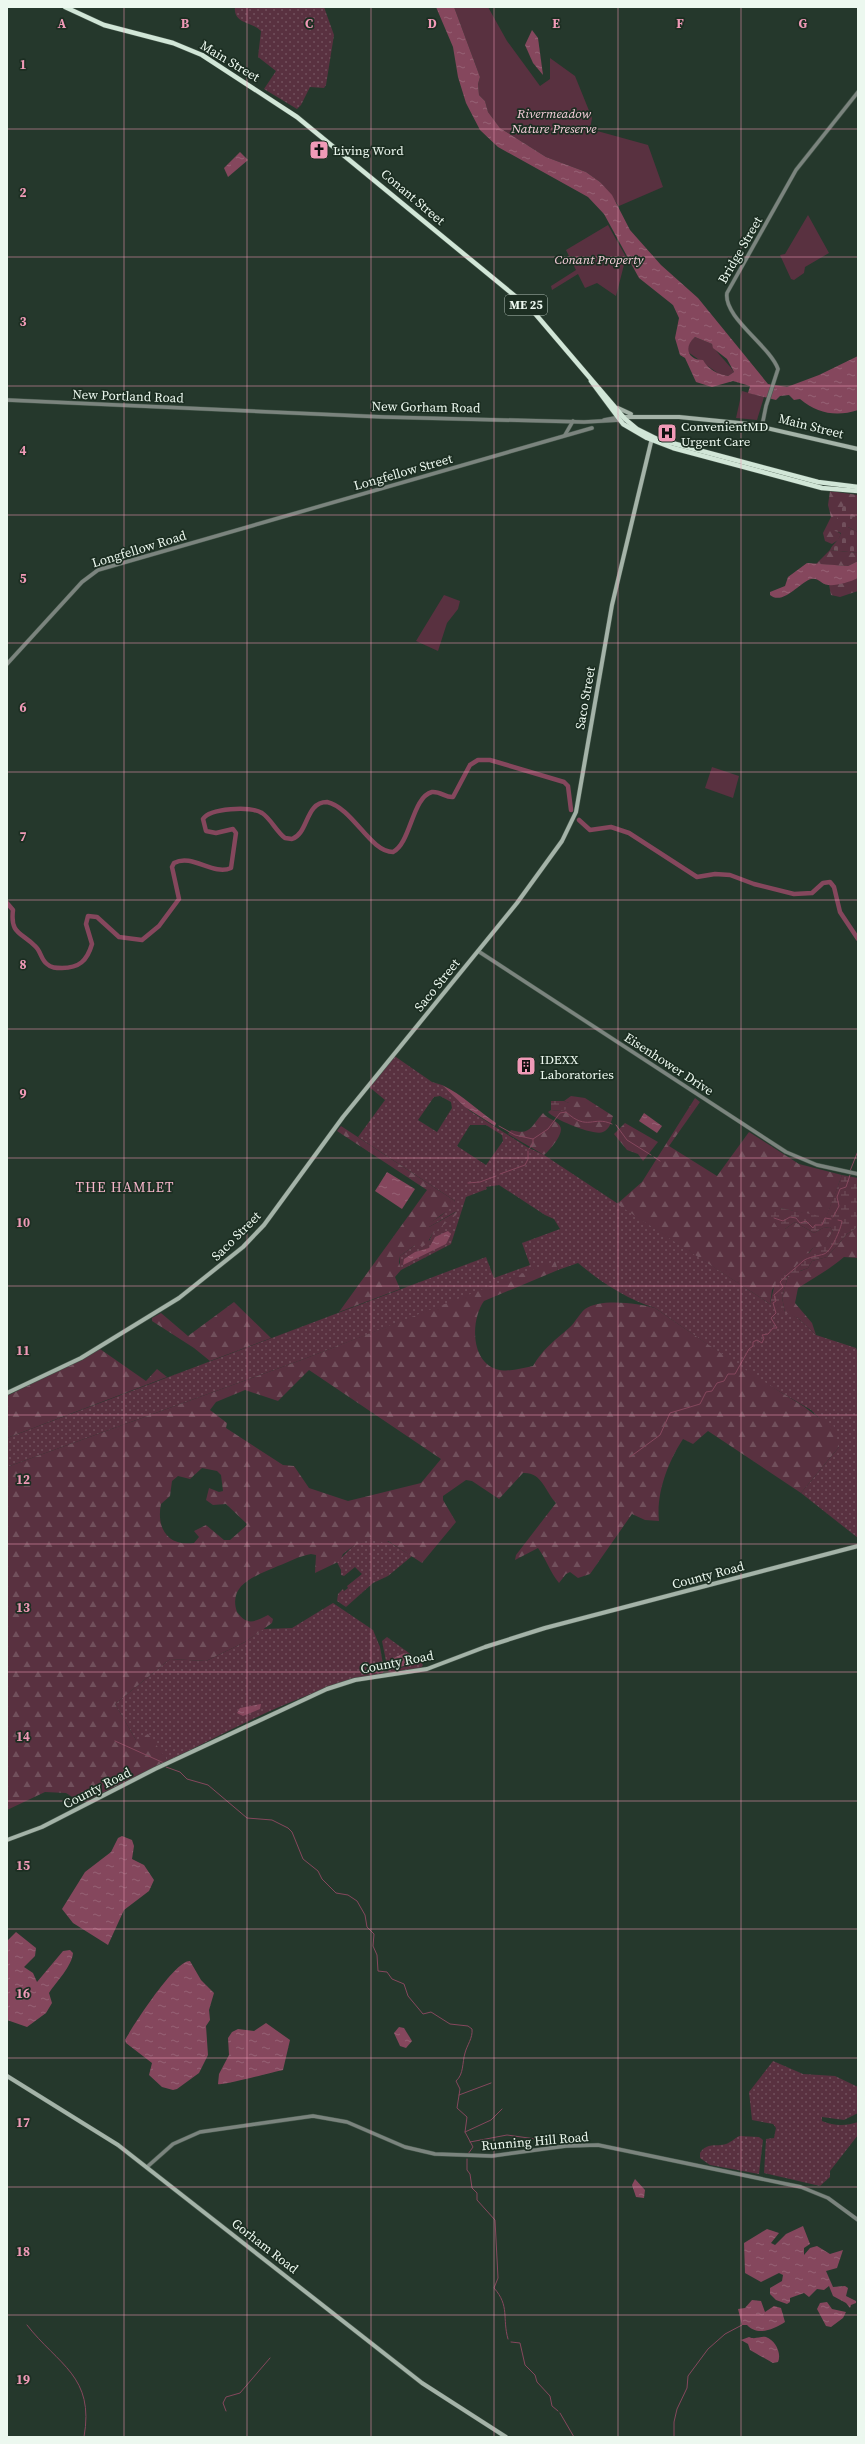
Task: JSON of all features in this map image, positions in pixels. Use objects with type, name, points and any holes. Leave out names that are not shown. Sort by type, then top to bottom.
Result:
[{"type":"highway","name":"Main Street","points":[[65,7],[104,25],[173,43],[202,55],[288,111]]},
{"type":"highway","name":"Conant Street","points":[[288,111],[448,240],[537,316],[594,384]]},
{"type":"highway","name":"ME 25","points":[[594,384],[621,418]]},
{"type":"highway","name":"ME 25","points":[[594,384],[621,418]]},
{"type":"highway","points":[[621,418],[636,433],[651,439],[822,488],[858,491]]},
{"type":"highway","points":[[651,439],[818,482],[858,487]]},
{"type":"main road","points":[[612,405],[624,413],[639,417]]},
{"type":"main road","name":"Main Street","points":[[621,418],[639,417],[712,420],[762,426],[858,449]]},
{"type":"main road","name":"Saco Street","points":[[7,1393],[81,1358],[179,1298],[243,1247],[264,1225],[343,1117],[517,903],[562,841],[576,812],[612,605],[651,439]]},
{"type":"main road","name":"County Road","points":[[7,1840],[37,1829],[155,1769],[327,1689],[356,1680],[427,1669],[520,1636],[858,1546]]},
{"type":"main road","name":"Gorham Road","points":[[7,2076],[89,2126],[147,2167],[422,2383],[506,2437]]},
{"type":"street","name":"Bridge Street","points":[[762,426],[768,399],[775,382],[778,369],[776,364],[729,308],[727,293],[796,170],[858,92]]},
{"type":"street","name":"New Portland Road","points":[[7,400],[248,412]]},
{"type":"street","name":"New Gorham Road","points":[[248,412],[573,421],[621,418]]},
{"type":"street","points":[[565,435],[573,421]]},
{"type":"street","name":"Longfellow Street","points":[[219,536],[592,428]]},
{"type":"street","name":"Longfellow Road","points":[[7,664],[92,574],[219,536]]},
{"type":"street","name":"Eisenhower Drive","points":[[478,951],[786,1152],[817,1165],[858,1174]]},
{"type":"street","name":"Running Hill Road","points":[[147,2167],[176,2143],[200,2132],[298,2117],[325,2117],[351,2123],[408,2148],[435,2154],[488,2156],[572,2145],[614,2148],[807,2188],[828,2198],[858,2220]]},
{"type":"green space","points":[[235,7],[324,7],[334,35],[326,85],[324,88],[310,87],[301,105],[297,109],[264,89],[276,71],[258,57],[261,31],[258,28],[240,20],[235,13]]},
{"type":"green space","name":"Rivermeadow Nature Preserve","points":[[454,7],[488,7],[507,41],[540,86],[550,79],[550,58],[575,76],[592,118],[590,129],[648,145],[663,187],[619,206],[600,182],[586,172],[546,157],[500,128],[488,112],[485,101],[479,95],[478,84],[480,77]]},
{"type":"green space","points":[[808,215],[829,253],[805,267],[804,273],[794,280],[791,279],[780,255],[785,254]]},
{"type":"green space","name":"Conant Property","points":[[608,225],[626,257],[616,296],[597,283],[585,288],[578,274],[552,290],[551,286],[576,270],[566,250]]},
{"type":"green space","points":[[695,337],[712,344],[734,372],[728,376],[719,374],[688,352],[688,344]]},
{"type":"green space","points":[[742,391],[764,397],[757,420],[736,418]]},
{"type":"green space","points":[[830,491],[858,495],[858,532],[848,527],[833,529],[841,534],[838,540],[832,544],[825,541],[823,533],[831,517],[828,505]]},
{"type":"green space","points":[[844,504],[856,510],[848,527],[858,532],[858,553],[830,550],[841,533],[832,530]]},
{"type":"green space","points":[[830,550],[858,553],[858,561],[848,566],[816,564]]},
{"type":"green space","points":[[858,578],[858,591],[840,597],[831,595],[829,585]]},
{"type":"green space","points":[[444,595],[460,601],[458,609],[447,623],[438,651],[416,641]]},
{"type":"green space","points":[[712,767],[739,776],[733,798],[705,788]]},
{"type":"green space","points":[[393,1055],[432,1082],[442,1085],[470,1111],[527,1147],[544,1155],[770,1304],[798,1318],[816,1335],[856,1348],[858,1353],[858,1538],[801,1493],[839,1447],[822,1421],[811,1410],[753,1376],[655,1308],[624,1295],[596,1277],[578,1263],[558,1270],[555,1262],[304,1359],[7,1467],[7,1438],[486,1257],[494,1278],[530,1265],[522,1243],[560,1229],[554,1219],[545,1215],[499,1185],[486,1187],[487,1189],[466,1197],[451,1244],[401,1270],[400,1269],[400,1256],[415,1245],[430,1240],[432,1234],[457,1211],[429,1227],[428,1224],[442,1215],[455,1201],[358,1137],[385,1100],[368,1086]],"holes":[[[440,1096],[451,1102],[452,1108],[437,1132],[418,1120],[434,1097]],[[470,1125],[486,1125],[502,1135],[503,1141],[486,1165],[457,1146]]]},
{"type":"green space","points":[[571,1096],[585,1098],[613,1116],[607,1129],[598,1133],[583,1130],[558,1119],[548,1112],[551,1110],[561,1111],[569,1103],[564,1101]]},
{"type":"green space","points":[[695,1098],[700,1102],[669,1146],[717,1176],[749,1132],[799,1164],[842,1175],[826,1218],[780,1208],[785,1229],[795,1222],[814,1233],[823,1228],[830,1227],[833,1231],[823,1247],[813,1248],[792,1271],[786,1271],[772,1290],[770,1304],[617,1204],[642,1182]]},
{"type":"green space","points":[[551,1101],[564,1101],[569,1103],[570,1108],[561,1111],[551,1110]]},
{"type":"green space","points":[[543,1113],[559,1124],[561,1129],[556,1142],[544,1155],[508,1134],[511,1130],[518,1132],[527,1131]]},
{"type":"green space","points":[[625,1123],[658,1142],[643,1161],[638,1154],[627,1150],[614,1134]]},
{"type":"green space","points":[[341,1126],[455,1201],[452,1207],[429,1224],[429,1227],[458,1211],[456,1215],[432,1234],[427,1244],[423,1246],[415,1245],[400,1256],[399,1262],[401,1270],[395,1277],[400,1289],[339,1312],[427,1190],[337,1131]]},
{"type":"green space","points":[[842,1175],[858,1178],[858,1227],[847,1234],[827,1257],[812,1261],[808,1268],[800,1271],[798,1275],[788,1276],[782,1297],[785,1313],[770,1304],[775,1283],[786,1271],[792,1271],[802,1258],[803,1254],[809,1253],[813,1248],[823,1246],[833,1231],[830,1227],[823,1228],[814,1233],[795,1222],[785,1229],[779,1230],[770,1216],[780,1208],[826,1217]]},
{"type":"green space","points":[[858,1227],[858,1258],[844,1257],[798,1288],[795,1303],[812,1323],[816,1335],[798,1318],[785,1313],[782,1297],[788,1276],[808,1268],[812,1261],[827,1257],[847,1234]]},
{"type":"green space","points":[[555,1261],[558,1270],[484,1301],[477,1318],[475,1338],[481,1357],[487,1364],[501,1370],[515,1370],[533,1366],[540,1355],[571,1326],[581,1313],[585,1309],[592,1306],[619,1302],[648,1306],[655,1308],[820,1418],[833,1424],[839,1447],[801,1493],[708,1431],[693,1444],[683,1439],[672,1458],[664,1478],[659,1500],[659,1521],[645,1520],[632,1514],[590,1574],[578,1578],[570,1572],[566,1574],[559,1583],[538,1548],[515,1560],[516,1555],[556,1503],[539,1479],[535,1476],[523,1473],[499,1499],[472,1481],[466,1480],[443,1496],[443,1500],[456,1522],[422,1563],[388,1541],[383,1543],[374,1537],[352,1547],[343,1554],[340,1561],[315,1573],[316,1555],[311,1554],[262,1573],[241,1587],[235,1602],[237,1612],[248,1621],[255,1621],[268,1615],[273,1619],[272,1623],[245,1642],[206,1661],[170,1659],[115,1704],[136,1740],[148,1734],[166,1758],[166,1762],[82,1803],[66,1793],[45,1792],[7,1810],[7,1467],[304,1359]],"holes":[[[309,1370],[441,1459],[421,1483],[348,1501],[309,1488],[294,1466],[283,1465],[226,1428],[227,1423],[210,1410],[216,1402],[245,1390],[278,1401]],[[202,1468],[217,1471],[221,1475],[223,1491],[219,1492],[209,1488],[206,1500],[213,1505],[226,1504],[247,1524],[230,1540],[224,1540],[206,1525],[194,1531],[199,1537],[194,1543],[177,1542],[171,1539],[162,1528],[160,1521],[161,1504],[170,1496],[172,1481],[178,1476],[190,1479]]]},
{"type":"green space","points":[[234,1302],[271,1338],[210,1361],[194,1348],[152,1321],[152,1318],[161,1313],[188,1336]]},
{"type":"green space","points":[[100,1349],[146,1381],[157,1369],[167,1377],[7,1438],[7,1396]]},
{"type":"green space","points":[[374,1536],[383,1542],[387,1541],[412,1556],[388,1576],[373,1583],[346,1607],[337,1601],[338,1594],[343,1589],[344,1591],[348,1588],[347,1586],[362,1574],[355,1567],[344,1576],[341,1575],[341,1570],[337,1562],[352,1547]]},
{"type":"green space","points":[[333,1603],[373,1630],[380,1647],[384,1670],[382,1675],[325,1689],[298,1699],[244,1723],[166,1762],[166,1758],[136,1740],[115,1704],[170,1659],[206,1661],[245,1642],[263,1629],[292,1628]]},
{"type":"green space","points":[[387,1637],[420,1661],[423,1665],[421,1668],[394,1673],[388,1671],[382,1641]],"holes":[[[404,1653],[411,1656],[414,1662],[410,1665],[394,1670],[389,1660]]]},
{"type":"green space","points":[[773,2061],[803,2074],[835,2076],[858,2087],[858,2113],[844,2120],[822,2117],[822,2121],[836,2125],[858,2122],[858,2135],[830,2171],[830,2177],[820,2186],[764,2173],[766,2139],[774,2138],[776,2128],[773,2124],[752,2120],[749,2092]]},
{"type":"green space","points":[[739,2136],[759,2137],[763,2140],[759,2174],[710,2165],[700,2158],[700,2153],[706,2147],[729,2143]]},
{"type":"water","points":[[436,7],[454,7],[480,77],[478,84],[479,95],[485,101],[488,112],[500,128],[546,157],[586,172],[600,182],[612,195],[630,230],[661,265],[698,298],[768,384],[787,387],[819,375],[858,356],[858,410],[835,414],[828,413],[814,408],[800,399],[794,400],[789,395],[780,396],[776,400],[748,393],[750,386],[733,381],[712,387],[696,382],[685,358],[680,355],[675,338],[679,318],[673,305],[639,278],[604,214],[588,197],[498,147],[480,130],[466,103],[458,77],[453,47]],"holes":[[[695,337],[712,344],[713,348],[727,359],[734,372],[728,376],[713,371],[703,360],[694,358],[688,349],[691,341]]]},
{"type":"water","points":[[532,30],[538,38],[543,75],[533,63],[525,45]]},
{"type":"water","points":[[240,152],[248,160],[228,177],[224,168]]},
{"type":"water","points":[[858,561],[858,578],[851,581],[828,585],[816,579],[811,579],[786,596],[775,598],[770,595],[770,592],[785,586],[788,577],[807,563],[848,566]]},
{"type":"water","points":[[442,1085],[463,1098],[496,1123],[495,1126],[465,1107]]},
{"type":"water","points":[[644,1113],[662,1126],[657,1133],[639,1121]]},
{"type":"water","points":[[387,1172],[415,1189],[402,1209],[375,1191]]},
{"type":"water","points":[[448,1231],[451,1234],[446,1244],[403,1265],[404,1259],[415,1252],[429,1248],[435,1237]]},
{"type":"water","points":[[404,1653],[411,1656],[412,1664],[388,1670],[389,1660]]},
{"type":"water","points":[[261,1704],[260,1709],[243,1716],[237,1713],[240,1708]]},
{"type":"water","points":[[122,1836],[132,1840],[134,1846],[132,1859],[144,1865],[154,1880],[149,1891],[124,1910],[108,1945],[73,1923],[62,1909],[85,1872],[111,1852],[118,1838]]},
{"type":"water","points":[[16,1932],[36,1948],[35,1956],[24,1967],[33,1973],[37,1982],[63,1951],[70,1950],[73,1953],[67,1968],[49,1993],[52,2003],[46,2013],[27,2027],[7,2020],[7,1941]]},
{"type":"water","points":[[190,1961],[201,1980],[214,1993],[209,2010],[210,2020],[206,2026],[208,2055],[199,2073],[177,2089],[173,2090],[162,2087],[149,2075],[152,2063],[126,2043],[125,2040],[165,1982],[183,1964]]},
{"type":"water","points":[[266,2023],[290,2040],[283,2070],[238,2081],[218,2084],[219,2074],[229,2055],[228,2038],[232,2032],[238,2029],[254,2031]]},
{"type":"water","points":[[399,2027],[404,2028],[412,2041],[406,2048],[400,2046],[394,2033]]},
{"type":"water","points":[[635,2179],[645,2190],[644,2198],[636,2197],[632,2185]]},
{"type":"water","points":[[803,2226],[810,2244],[804,2248],[804,2255],[810,2248],[817,2246],[830,2254],[843,2250],[837,2268],[826,2271],[833,2287],[845,2286],[848,2288],[846,2296],[856,2301],[856,2303],[851,2305],[850,2308],[846,2303],[833,2296],[829,2286],[824,2290],[817,2289],[809,2297],[804,2293],[790,2298],[790,2302],[787,2304],[776,2300],[770,2294],[770,2288],[782,2281],[783,2275],[779,2273],[761,2282],[745,2273],[744,2243],[767,2229],[779,2233],[771,2243],[775,2245],[786,2234]]},
{"type":"water","points":[[752,2300],[761,2301],[765,2312],[774,2306],[781,2308],[785,2322],[765,2331],[755,2330],[747,2325],[742,2325],[738,2309],[745,2308]]},
{"type":"water","points":[[827,2302],[832,2309],[846,2312],[843,2318],[831,2327],[826,2326],[817,2309],[820,2303]]},
{"type":"water","points":[[749,2337],[766,2337],[772,2341],[777,2347],[779,2355],[778,2362],[773,2363],[750,2350],[748,2344],[741,2340]]},
{"type":"waterway","points":[[7,903],[13,910],[13,924],[15,928],[39,950],[43,960],[54,968],[68,968],[82,962],[90,950],[92,944],[86,924],[88,916],[97,917],[119,937],[142,940],[159,926],[179,899],[172,867],[174,863],[188,861],[217,869],[224,870],[231,868],[236,833],[233,829],[216,833],[206,831],[203,819],[213,812],[231,809],[249,809],[262,813],[285,838],[292,839],[302,831],[315,807],[320,803],[327,802],[345,812],[377,845],[385,850],[393,852],[404,840],[420,802],[425,796],[435,792],[453,797],[470,765],[478,760],[490,760],[564,782],[568,786],[571,810]]},
{"type":"waterway","points":[[579,820],[590,830],[611,827],[629,833],[697,877],[715,874],[730,875],[754,884],[794,894],[812,893],[823,883],[830,882],[834,887],[840,912],[858,939]]},
{"type":"waterway","points":[[499,1126],[515,1135],[533,1139],[548,1129],[560,1113],[566,1112],[580,1121],[600,1121],[612,1124]]},
{"type":"waterway","points":[[616,1125],[627,1140],[651,1155]]},
{"type":"waterway","points":[[529,1149],[533,1144],[533,1139]]},
{"type":"waterway","points":[[500,1174],[525,1165],[528,1159],[528,1151]]},
{"type":"waterway","points":[[850,1171],[858,1151]]},
{"type":"waterway","points":[[654,1157],[660,1161]]},
{"type":"waterway","points":[[833,1217],[839,1206],[837,1197],[840,1189],[846,1187],[850,1175]]},
{"type":"waterway","points":[[468,1183],[480,1182],[496,1176]]},
{"type":"waterway","points":[[774,1218],[783,1221],[790,1217],[796,1218],[800,1223],[806,1221],[813,1228],[815,1225],[822,1225],[825,1218],[831,1219]]},
{"type":"waterway","points":[[630,1457],[660,1435],[670,1413],[700,1404],[706,1392],[712,1391],[717,1383],[724,1381],[728,1374],[735,1374],[749,1349],[753,1346],[753,1342],[757,1340],[762,1343],[764,1338],[762,1335],[768,1334],[773,1328],[777,1328],[771,1318],[776,1313],[773,1303],[776,1301],[774,1295],[783,1287],[780,1282],[803,1261],[824,1254],[830,1249],[840,1229],[842,1221],[838,1220]]},
{"type":"waterway","points":[[115,1741],[164,1763]]},
{"type":"waterway","points":[[166,1767],[180,1772],[187,1779],[208,1785],[247,1818],[272,1820],[288,1828],[292,1832],[303,1859],[318,1871],[322,1879],[336,1893],[348,1895],[357,1901],[365,1915],[367,1927],[374,1934],[373,1946],[377,1955],[378,1971],[387,1972],[392,1979],[404,1984],[408,1996],[423,2014],[431,2012],[450,2024],[468,2026],[472,2029],[472,2035],[465,2053],[462,2072],[456,2081],[460,2089],[457,2108],[467,2117],[465,2132],[473,2147],[468,2154]]},
{"type":"waterway","points":[[459,2095],[491,2083]]},
{"type":"waterway","points":[[465,2132],[491,2120],[502,2109]]},
{"type":"waterway","points":[[470,2142],[507,2135],[543,2140]]},
{"type":"waterway","points":[[467,2159],[467,2170],[470,2174],[472,2188],[477,2193],[477,2200],[495,2220],[498,2278],[494,2288],[499,2294],[504,2307],[508,2339]]},
{"type":"waterway","points":[[27,2325],[62,2362],[79,2385],[84,2399],[86,2416],[84,2437]]},
{"type":"waterway","points":[[674,2437],[674,2422],[677,2409],[687,2388],[688,2376],[708,2349],[725,2334],[742,2325]]},
{"type":"waterway","points":[[511,2342],[520,2343],[525,2365],[535,2375],[537,2382],[550,2396],[552,2406],[558,2411]]},
{"type":"waterway","points":[[226,2411],[223,2403],[226,2397],[240,2393],[270,2358]]},
{"type":"waterway","points":[[560,2413],[574,2437]]},
{"type":"place","name":"Living Word","points":[[319,150]]},
{"type":"place","name":"ConvenientMD Urgent Care","points":[[667,433]]},
{"type":"place","name":"IDEXX Laboratories","points":[[526,1066]]},
{"type":"district","name":"THE HAMLET","points":[[125,1187]]}]
